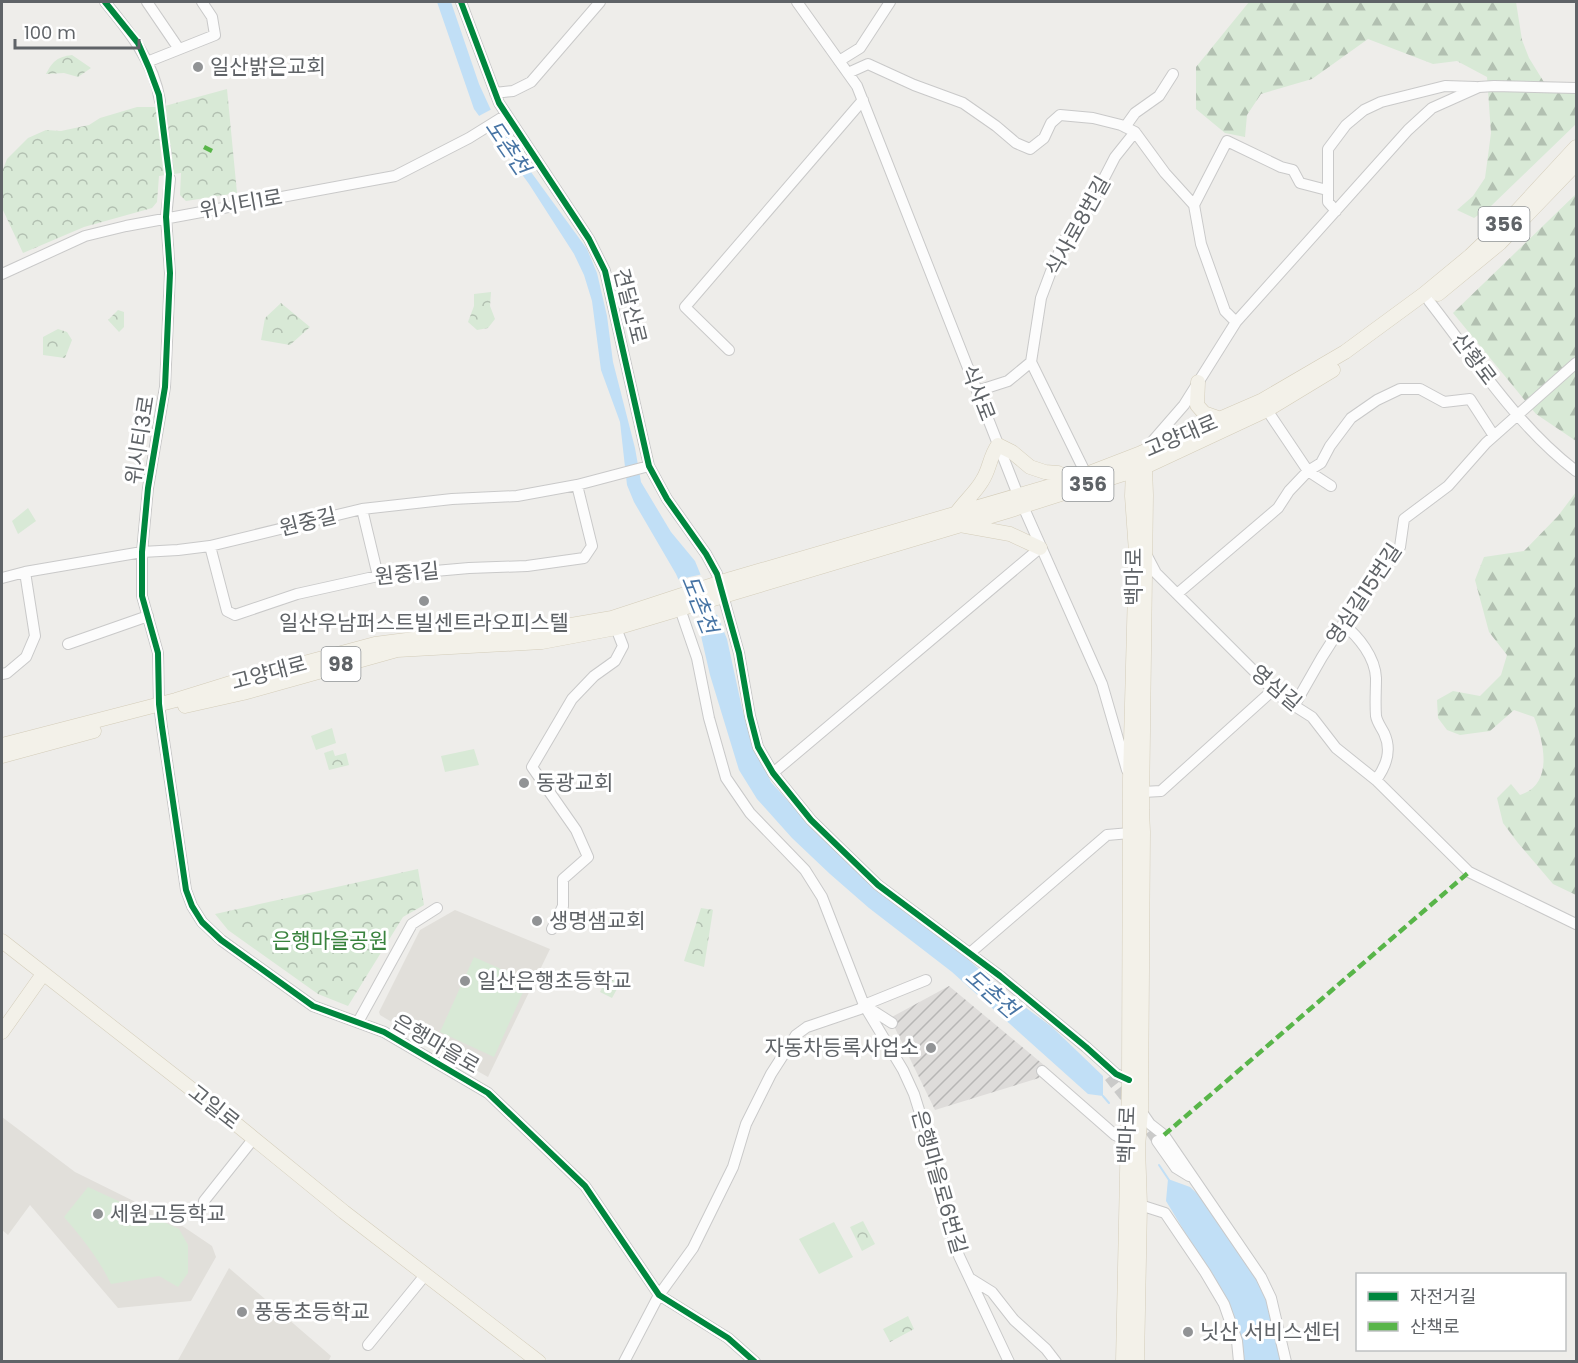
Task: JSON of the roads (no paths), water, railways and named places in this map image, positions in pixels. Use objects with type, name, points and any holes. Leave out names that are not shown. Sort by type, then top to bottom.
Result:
[{"type":"main road","name":"고양대로","points":[[1021,500],[1086,474],[1140,463],[1221,419],[1261,401],[1345,352],[1424,294],[1470,256],[1517,211],[1576,147]]},
{"type":"main road","name":"고양대로","points":[[718,591],[1140,463],[1267,410],[1348,361],[1429,301],[1493,249],[1576,164]]},
{"type":"main road","points":[[1198,382],[1197,405],[1204,413],[1221,419]]},
{"type":"main road","points":[[1041,548],[997,530],[970,529],[957,520],[965,501],[981,483],[998,445],[1012,452],[1030,467],[1058,473],[1071,480]]},
{"type":"main road","name":"백마로","points":[[1123,1362],[1133,1144],[1141,1111],[1146,554],[1140,463]]},
{"type":"main road","name":"백마로","points":[[1137,1362],[1140,1204],[1129,1080],[1130,779],[1136,552],[1132,496],[1140,463]]},
{"type":"main road","name":"356","points":[[681,602],[718,591]]},
{"type":"main road","name":"고양대로","points":[[2,745],[160,708],[243,693],[397,650],[542,642],[616,628],[681,602]]},
{"type":"main road","name":"고양대로","points":[[2,756],[160,708],[234,682],[375,644],[422,638],[536,632],[681,602]]},
{"type":"main road","name":"고일로","points":[[2,941],[254,1138],[344,1212],[539,1362]]},
{"type":"main road","points":[[2,1032],[43,974]]},
{"type":"street","points":[[105,2],[138,43],[160,101]]},
{"type":"street","points":[[147,2],[179,49]]},
{"type":"street","points":[[147,62],[215,35],[212,17],[202,2]]},
{"type":"street","name":"견달산로","points":[[460,2],[503,117],[589,239],[605,271],[646,468],[712,565],[718,591],[739,653],[758,747],[773,774],[811,820],[878,885],[970,953],[1086,1047]]},
{"type":"street","points":[[495,93],[513,91],[531,82],[600,2]]},
{"type":"street","name":"식사로","points":[[797,2],[857,86],[998,445],[1102,684],[1130,779],[1143,792]]},
{"type":"street","points":[[840,61],[860,48],[890,2]]},
{"type":"street","points":[[848,73],[868,64],[914,85],[963,103],[1016,143],[1030,149],[1044,138],[1051,123],[1060,115],[1093,118],[1130,130],[1194,205],[1207,263],[1225,311],[1236,322]]},
{"type":"street","name":"식사로8번길","points":[[1031,362],[1041,298],[1065,239],[1081,223],[1130,130],[1135,113],[1159,96],[1173,74]]},
{"type":"street","points":[[1336,211],[1328,202],[1328,149],[1346,125],[1364,110],[1381,102],[1445,86],[1576,88]]},
{"type":"street","points":[[1140,463],[1184,405],[1236,322],[1408,130],[1432,108],[1479,87]]},
{"type":"street","points":[[729,350],[685,307],[863,100]]},
{"type":"street","name":"위시티1로","points":[[2,274],[85,237],[166,217],[395,176],[480,132],[503,117]]},
{"type":"street","points":[[1194,205],[1227,141],[1281,167],[1293,170],[1300,183],[1327,190]]},
{"type":"street","name":"위시티3로","points":[[160,708],[158,653],[142,596],[142,552],[148,488],[165,387],[170,273],[166,217],[170,179]]},
{"type":"street","name":"산황로","points":[[1429,301],[1518,416],[1556,456],[1576,471]]},
{"type":"street","points":[[977,391],[1008,381],[1031,362],[1086,474]]},
{"type":"street","points":[[1518,416],[1576,363]]},
{"type":"street","points":[[1177,594],[1278,508],[1289,491],[1308,471],[1321,464],[1330,446],[1351,418],[1377,400],[1400,389],[1420,389],[1444,402],[1470,399],[1494,436]]},
{"type":"street","points":[[1267,410],[1308,471],[1331,486]]},
{"type":"street","name":"영심길15번길","points":[[1294,706],[1343,624],[1359,609],[1377,576],[1400,547],[1404,519],[1448,486],[1494,436],[1518,416]]},
{"type":"street","name":"원중길","points":[[2,578],[142,552],[210,546],[362,510],[452,499],[517,496],[577,485],[646,468]]},
{"type":"street","name":"원중1길","points":[[210,546],[227,611],[236,615],[297,594],[378,576],[469,568],[527,566],[584,558],[592,546],[577,485]]},
{"type":"street","points":[[362,510],[378,576]]},
{"type":"street","points":[[773,774],[1041,548]]},
{"type":"street","name":"영심길","points":[[1146,554],[1156,573],[1273,690],[1312,717],[1336,748],[1376,780],[1469,872],[1576,924]]},
{"type":"street","points":[[2,674],[7,673],[27,657],[35,636],[25,572]]},
{"type":"street","name":"은행마을로6번길","points":[[681,602],[726,778],[750,813],[812,879],[822,897],[864,1005],[903,1070],[914,1094],[928,1142],[935,1178],[959,1256],[1009,1362]]},
{"type":"street","points":[[68,644],[148,616]]},
{"type":"street","points":[[1343,624],[1359,638],[1372,662],[1376,676],[1377,720],[1385,736],[1389,753],[1384,770],[1376,780]]},
{"type":"street","points":[[552,929],[563,906],[564,879],[588,857],[576,830],[532,767],[572,699],[594,676],[615,661],[623,646],[616,628]]},
{"type":"street","points":[[1143,792],[1161,791],[1273,690]]},
{"type":"street","name":"은행마을로","points":[[160,708],[182,874],[192,906],[202,922],[222,940],[313,1006],[384,1032],[488,1093],[585,1186],[659,1295],[728,1338],[755,1362]]},
{"type":"street","points":[[970,953],[1107,835],[1130,833]]},
{"type":"street","points":[[358,1022],[411,924],[437,908]]},
{"type":"street","points":[[624,1362],[659,1295],[693,1248],[733,1167],[746,1124],[771,1074],[796,1035],[807,1027],[860,1009],[864,1005],[926,980]]},
{"type":"street","points":[[864,1005],[892,1023]]},
{"type":"street","points":[[1086,1047],[1116,1074],[1129,1080]]},
{"type":"street","points":[[1086,1047],[1094,1062],[1108,1077]]},
{"type":"street","points":[[1042,1071],[1115,1135],[1133,1144]]},
{"type":"street","name":"백마로","points":[[1141,1111],[1150,1124],[1164,1135],[1261,1277],[1271,1298],[1286,1362]]},
{"type":"street","points":[[204,1201],[254,1138]]},
{"type":"street","points":[[1157,1141],[1176,1168],[1192,1178]]},
{"type":"street","points":[[1140,1204],[1165,1213],[1205,1272],[1224,1304],[1237,1341],[1239,1362]]},
{"type":"street","points":[[368,1345],[426,1274]]},
{"type":"street","points":[[970,1279],[992,1292],[1014,1320],[1046,1349],[1056,1362]]},
{"type":"street","points":[[987,1313],[1003,1306]]},
{"type":"water","points":[[437,2],[451,2],[479,84],[490,108],[531,172],[587,249],[597,273],[607,316],[613,362],[635,448],[641,482],[671,532],[695,561],[727,639],[742,708],[753,744],[771,782],[874,889],[962,954],[1006,993],[1052,1027],[1103,1076],[1103,1096],[1088,1094],[952,972],[869,908],[830,874],[792,838],[757,799],[739,770],[710,675],[698,623],[676,574],[634,502],[627,485],[620,422],[601,370],[592,301],[584,275],[574,254],[529,184],[474,109]]},
{"type":"water","points":[[1168,1179],[1190,1187],[1203,1199],[1250,1265],[1267,1301],[1282,1361],[1243,1361],[1240,1340],[1189,1239],[1166,1201]]},
{"type":"waterway","name":"도촌천","points":[[1103,1096],[1109,1103]]},
{"type":"waterway","name":"도촌천","points":[[1159,1165],[1169,1180]]},
{"type":"tunnel","points":[[160,101],[170,179]]},
{"type":"tunnel","points":[[1109,1077],[1130,1104]]},
{"type":"tunnel","points":[[1141,1119],[1157,1141]]},
{"type":"place","name":"일산밝은교회","points":[[198,67]]},
{"type":"place","name":"일산우남퍼스트빌센트라오피스텔","points":[[424,601]]},
{"type":"place","name":"동광교회","points":[[524,783]]},
{"type":"place","name":"생명샘교회","points":[[537,921]]},
{"type":"place","name":"일산은행초등학교","points":[[465,981]]},
{"type":"place","name":"자동차등록사업소","points":[[931,1048]]},
{"type":"place","name":"세원고등학교","points":[[98,1214]]},
{"type":"place","name":"풍동초등학교","points":[[242,1312]]},
{"type":"place","name":"닛산 서비스센터","points":[[1188,1332]]},
{"type":"park label","name":"은행마을공원","points":[[330,941]]}]
